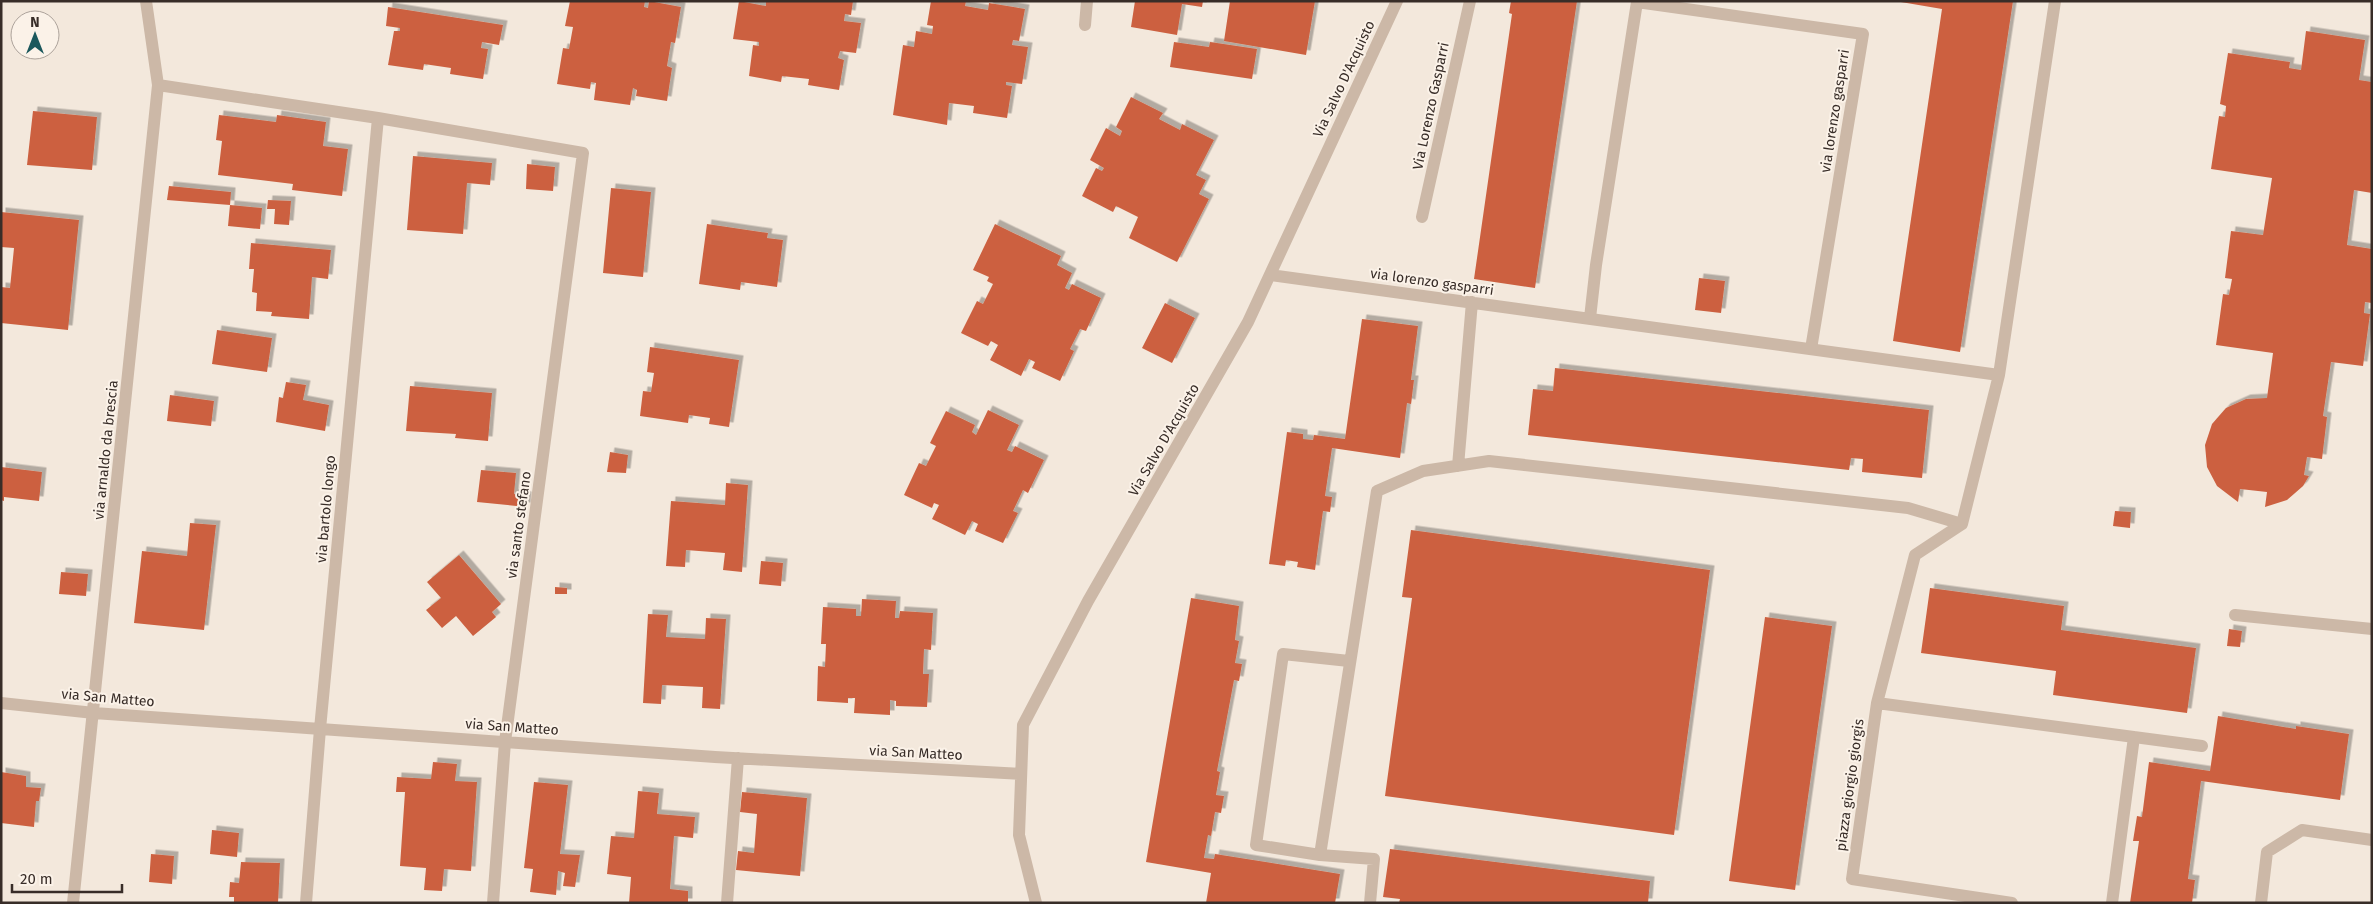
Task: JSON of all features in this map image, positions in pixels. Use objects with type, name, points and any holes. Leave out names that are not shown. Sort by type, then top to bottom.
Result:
[{"type":"street","name":"via arnaldo da brescia","points":[[73,903],[158,85],[146,1]]},
{"type":"street","points":[[1085,25],[1088,1]]},
{"type":"street","name":"Via Salvo D'Acquisto","points":[[1036,903],[1019,835],[1023,725],[1088,601],[1248,322],[1396,1]]},
{"type":"street","name":"Via Lorenzo Gasparri","points":[[1422,217],[1470,1]]},
{"type":"street","points":[[1877,703],[1915,554],[1962,524],[1999,375],[2054,1]]},
{"type":"street","name":"via lorenzo gasparri","points":[[1590,318],[1596,265],[1637,2],[1863,34],[1811,349]]},
{"type":"street","points":[[158,85],[378,118]]},
{"type":"street","name":"via santo stefano","points":[[378,118],[583,153],[505,742],[493,903]]},
{"type":"street","name":"via bartolo longo","points":[[306,903],[320,729],[378,118]]},
{"type":"street","name":"via lorenzo gasparri","points":[[1270,274],[1999,375]]},
{"type":"street","name":"Via Lorenzo Gasparri","points":[[1458,466],[1472,302]]},
{"type":"street","points":[[1320,855],[1377,491],[1423,471],[1489,461],[1898,507],[1962,524]]},
{"type":"street","points":[[2235,615],[2372,629]]},
{"type":"street","points":[[1350,661],[1283,654],[1256,845],[1320,855],[1374,859],[1370,903]]},
{"type":"street","name":"via San Matteo","points":[[1,703],[94,713],[505,742],[738,758],[1021,774]]},
{"type":"street","name":"piazza giorgio giorgis","points":[[2012,903],[1852,879],[1877,703],[2202,746]]},
{"type":"street","points":[[2112,903],[2134,737]]},
{"type":"street","points":[[727,903],[738,758]]},
{"type":"street","points":[[2262,903],[2267,852],[2302,830],[2372,840]]},
{"type":"building","points":[[570,1],[645,1],[644,7],[648,8],[649,1],[681,7],[675,43],[671,42],[667,66],[672,68],[667,101],[636,96],[637,90],[633,88],[630,105],[594,100],[596,83],[591,82],[590,89],[557,84],[563,48],[569,49],[573,27],[565,26]]},
{"type":"building","points":[[739,1],[766,6],[766,1],[853,1],[851,15],[845,14],[844,21],[861,23],[856,53],[840,51],[838,58],[844,60],[839,90],[808,85],[809,79],[782,76],[781,82],[749,76],[753,45],[759,46],[759,42],[733,39]]},
{"type":"building","points":[[931,1],[966,1],[965,6],[988,10],[989,3],[1025,9],[1019,41],[1013,40],[1012,45],[1028,47],[1022,84],[1006,82],[1006,85],[1012,86],[1007,118],[973,113],[974,106],[949,103],[947,125],[893,115],[903,45],[914,47],[916,31],[932,34],[933,26],[927,25]]},
{"type":"building","points":[[1135,1],[1203,1],[1202,7],[1182,4],[1177,35],[1131,27]]},
{"type":"building","points":[[1230,1],[1315,1],[1306,55],[1224,41]]},
{"type":"building","points":[[1511,1],[1577,1],[1535,288],[1474,279],[1512,14],[1509,13]]},
{"type":"building","points":[[1895,1],[2013,1],[1960,352],[1893,341],[1942,9]]},
{"type":"building","points":[[388,7],[503,25],[499,45],[482,42],[481,48],[488,49],[483,79],[450,74],[451,68],[424,64],[423,70],[388,65],[394,31],[400,31],[400,28],[386,26]]},
{"type":"building","points":[[2306,31],[2365,40],[2359,80],[2372,82],[2372,193],[2354,190],[2347,245],[2372,249],[2372,303],[2365,302],[2364,313],[2370,314],[2363,366],[2331,362],[2323,416],[2327,417],[2322,459],[2307,457],[2304,475],[2309,476],[2303,486],[2287,500],[2265,507],[2267,492],[2240,489],[2238,502],[2217,486],[2207,467],[2205,445],[2212,424],[2226,408],[2246,399],[2267,398],[2273,353],[2216,345],[2223,294],[2229,295],[2232,279],[2225,278],[2231,231],[2263,235],[2272,178],[2211,169],[2219,116],[2225,117],[2226,106],[2220,104],[2228,53],[2290,62],[2289,68],[2301,70]]},
{"type":"building","points":[[1174,42],[1209,47],[1210,42],[1257,49],[1252,79],[1170,67]]},
{"type":"building","points":[[1131,97],[1163,113],[1159,119],[1180,130],[1182,124],[1214,140],[1196,175],[1206,180],[1199,194],[1209,199],[1177,262],[1129,238],[1138,217],[1116,206],[1113,212],[1082,196],[1096,168],[1102,171],[1104,168],[1090,160],[1106,128],[1120,136],[1122,131],[1116,127]]},
{"type":"building","points":[[33,111],[97,117],[92,170],[27,165]]},
{"type":"building","points":[[219,115],[276,122],[277,115],[326,122],[323,146],[348,149],[342,196],[292,190],[293,184],[218,175],[222,141],[216,140]]},
{"type":"building","points":[[413,156],[492,163],[490,185],[467,183],[463,234],[407,230]]},
{"type":"building","points":[[527,164],[555,167],[553,191],[526,189]]},
{"type":"building","points":[[169,186],[231,192],[230,205],[167,200]]},
{"type":"building","points":[[611,188],[651,192],[643,277],[603,273]]},
{"type":"building","points":[[268,200],[291,201],[289,225],[274,224],[275,209],[267,209]]},
{"type":"building","points":[[230,205],[262,208],[260,229],[228,226]]},
{"type":"building","points":[[1,212],[79,220],[68,330],[1,323],[1,287],[10,288],[14,248],[1,247]]},
{"type":"building","points":[[707,224],[768,233],[767,238],[783,240],[777,287],[741,282],[740,290],[699,284]]},
{"type":"building","points":[[995,224],[1061,256],[1057,265],[1072,273],[1065,288],[1069,290],[1072,284],[1101,298],[1086,331],[1080,329],[1070,349],[1074,351],[1060,381],[1032,368],[1035,362],[1029,359],[1021,376],[990,360],[998,345],[991,341],[988,346],[961,333],[977,301],[983,304],[993,284],[987,281],[989,277],[973,270]]},
{"type":"building","points":[[251,243],[331,250],[328,279],[312,277],[309,319],[271,316],[272,312],[256,311],[257,293],[252,292],[254,269],[249,269]]},
{"type":"building","points":[[1699,278],[1725,281],[1721,313],[1695,310]]},
{"type":"building","points":[[1165,303],[1195,318],[1172,363],[1142,348]]},
{"type":"building","points":[[1362,319],[1418,326],[1411,380],[1414,380],[1411,404],[1407,403],[1400,458],[1332,448],[1325,496],[1332,497],[1330,512],[1323,511],[1315,570],[1297,567],[1298,562],[1286,560],[1285,566],[1269,564],[1287,432],[1303,434],[1303,439],[1313,440],[1314,435],[1345,439]]},
{"type":"building","points":[[217,330],[272,338],[267,372],[212,364]]},
{"type":"building","points":[[650,347],[739,360],[729,427],[709,424],[710,418],[689,415],[688,423],[640,416],[643,391],[651,392],[654,373],[647,372]]},
{"type":"building","points":[[1555,368],[1929,410],[1922,478],[1862,472],[1863,459],[1851,458],[1849,470],[1528,435],[1533,389],[1553,391]]},
{"type":"building","points":[[286,382],[306,385],[303,400],[329,405],[325,431],[276,422],[279,397],[283,398]]},
{"type":"building","points":[[410,386],[492,393],[488,441],[455,438],[456,434],[406,431]]},
{"type":"building","points":[[170,395],[214,401],[211,426],[167,421]]},
{"type":"building","points":[[988,410],[1019,425],[1007,450],[1012,452],[1015,446],[1044,460],[1028,493],[1023,490],[1013,511],[1018,513],[1003,543],[975,531],[978,524],[972,521],[965,535],[932,519],[939,505],[934,503],[932,508],[904,495],[919,463],[926,466],[936,446],[930,443],[946,411],[975,425],[972,432],[976,435]]},
{"type":"building","points":[[610,452],[628,455],[626,473],[607,472]]},
{"type":"building","points":[[1,467],[42,472],[39,501],[4,497],[4,501],[1,500]]},
{"type":"building","points":[[481,470],[516,473],[514,494],[527,496],[526,507],[477,502]]},
{"type":"building","points":[[726,483],[748,485],[742,572],[723,570],[725,553],[686,550],[685,567],[666,566],[671,501],[725,505]]},
{"type":"building","points":[[2115,511],[2131,512],[2130,528],[2113,526]]},
{"type":"building","points":[[190,523],[216,525],[204,630],[134,623],[142,551],[187,556]]},
{"type":"building","points":[[1411,530],[1710,570],[1674,835],[1385,796],[1412,598],[1402,597]]},
{"type":"building","points":[[459,555],[501,604],[492,612],[496,617],[473,636],[456,616],[442,628],[426,610],[441,598],[427,582]]},
{"type":"building","points":[[761,561],[783,563],[781,586],[759,584]]},
{"type":"building","points":[[61,572],[88,574],[86,596],[59,594]]},
{"type":"building","points":[[555,587],[567,588],[567,594],[555,594]]},
{"type":"building","points":[[1930,588],[2064,606],[2061,630],[2196,648],[2187,713],[2053,695],[2056,671],[1921,653]]},
{"type":"building","points":[[1191,598],[1239,606],[1235,640],[1239,641],[1235,663],[1242,664],[1239,681],[1234,680],[1217,771],[1220,772],[1216,795],[1224,796],[1221,813],[1215,812],[1211,836],[1208,835],[1204,858],[1214,859],[1215,854],[1340,874],[1335,903],[1206,903],[1211,873],[1146,862]]},
{"type":"building","points":[[862,599],[896,601],[895,618],[899,618],[900,611],[933,613],[931,650],[924,649],[923,674],[929,674],[927,707],[896,706],[896,701],[890,700],[890,715],[854,713],[855,698],[848,698],[848,703],[817,701],[818,666],[825,667],[826,644],[821,644],[823,607],[856,609],[856,616],[861,616]]},
{"type":"building","points":[[648,614],[668,615],[666,637],[705,639],[706,618],[726,619],[720,709],[702,708],[703,687],[662,685],[661,704],[643,703]]},
{"type":"building","points":[[1765,617],[1832,626],[1795,890],[1729,881]]},
{"type":"building","points":[[2229,629],[2242,631],[2240,647],[2227,646]]},
{"type":"building","points":[[2218,716],[2296,729],[2296,726],[2349,734],[2340,800],[2201,781],[2188,879],[2195,880],[2192,903],[2130,903],[2139,841],[2133,841],[2137,816],[2142,817],[2149,762],[2210,771]]},
{"type":"building","points":[[433,762],[457,764],[455,781],[477,782],[471,871],[444,869],[442,891],[424,890],[426,868],[400,866],[405,792],[396,792],[397,777],[431,779]]},
{"type":"building","points":[[1,772],[26,776],[26,787],[41,788],[39,801],[36,801],[34,827],[1,823]]},
{"type":"building","points":[[534,782],[568,785],[560,854],[580,855],[575,887],[563,886],[565,873],[558,871],[556,895],[530,892],[533,869],[524,868]]},
{"type":"building","points":[[638,791],[659,793],[657,814],[695,817],[693,838],[674,836],[670,889],[688,891],[688,903],[629,903],[631,877],[607,874],[611,836],[634,838]]},
{"type":"building","points":[[742,792],[807,798],[800,876],[736,870],[738,851],[754,853],[757,814],[740,812]]},
{"type":"building","points":[[212,830],[239,833],[237,857],[210,854]]},
{"type":"building","points":[[1390,849],[1650,881],[1648,903],[1399,903],[1400,899],[1383,897]]},
{"type":"building","points":[[151,854],[174,856],[172,884],[149,882]]},
{"type":"building","points":[[241,862],[280,863],[278,903],[234,903],[234,897],[229,897],[230,882],[239,883]]}]
